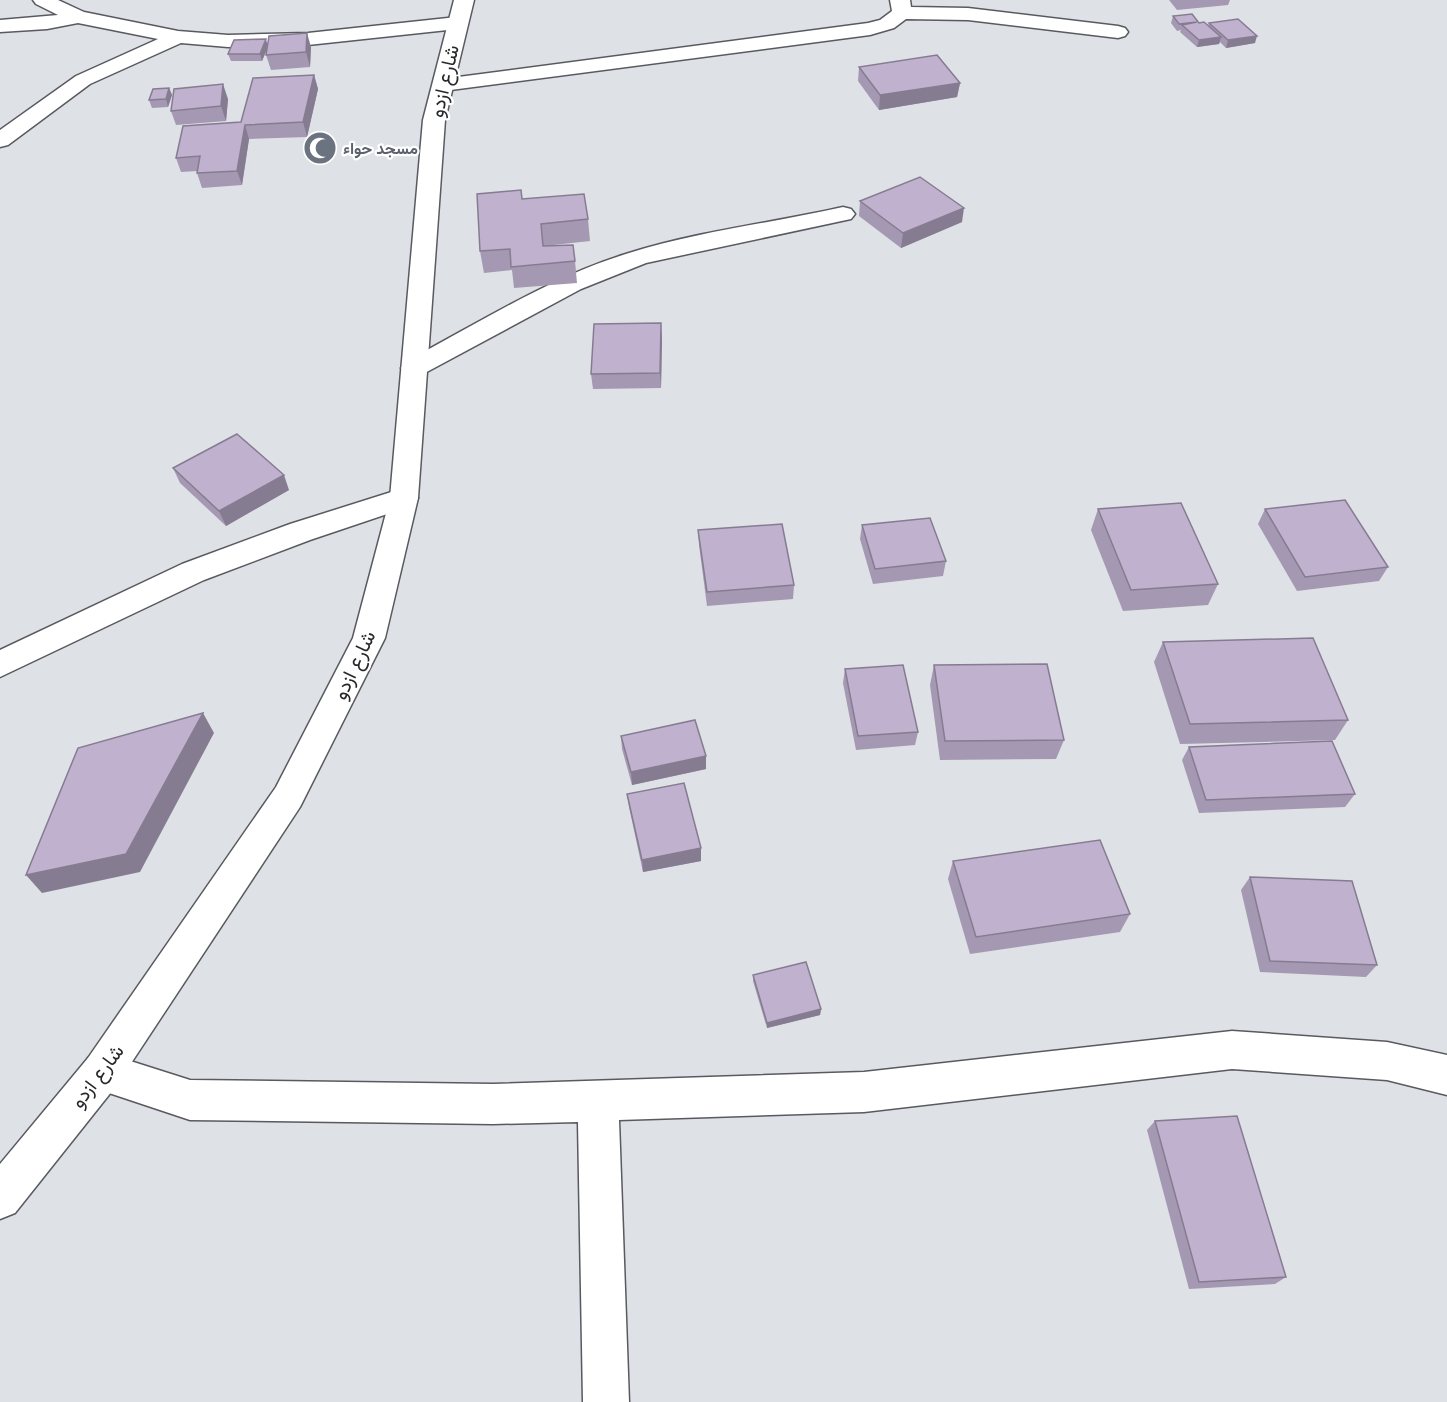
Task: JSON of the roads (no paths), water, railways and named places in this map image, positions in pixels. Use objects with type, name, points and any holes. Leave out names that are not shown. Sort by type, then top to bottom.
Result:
[{"type":"street","points":[[43,0],[78,17],[178,37],[228,41],[308,39],[460,11]]},
{"type":"street","points":[[443,85],[870,29],[887,24],[901,7],[1118,32]]},
{"type":"street","name":"شارع ازدو","points":[[0,1198],[102,1072],[288,796],[369,638],[404,498],[434,120],[460,11]]},
{"type":"street","points":[[0,26],[47,23],[78,17]]},
{"type":"street","points":[[0,140],[83,80],[178,37]]},
{"type":"street","points":[[414,368],[572,284],[637,258],[684,246],[843,214]]},
{"type":"street","points":[[0,664],[193,572],[300,532],[404,498]]},
{"type":"street","points":[[102,1072],[190,1100],[470,1104],[864,1092],[1232,1050],[1387,1061],[1447,1075]]},
{"type":"street","points":[[598,1100],[606,1402]]},
{"type":"place","name":"مسجد حواء","points":[[320,148]]}]
